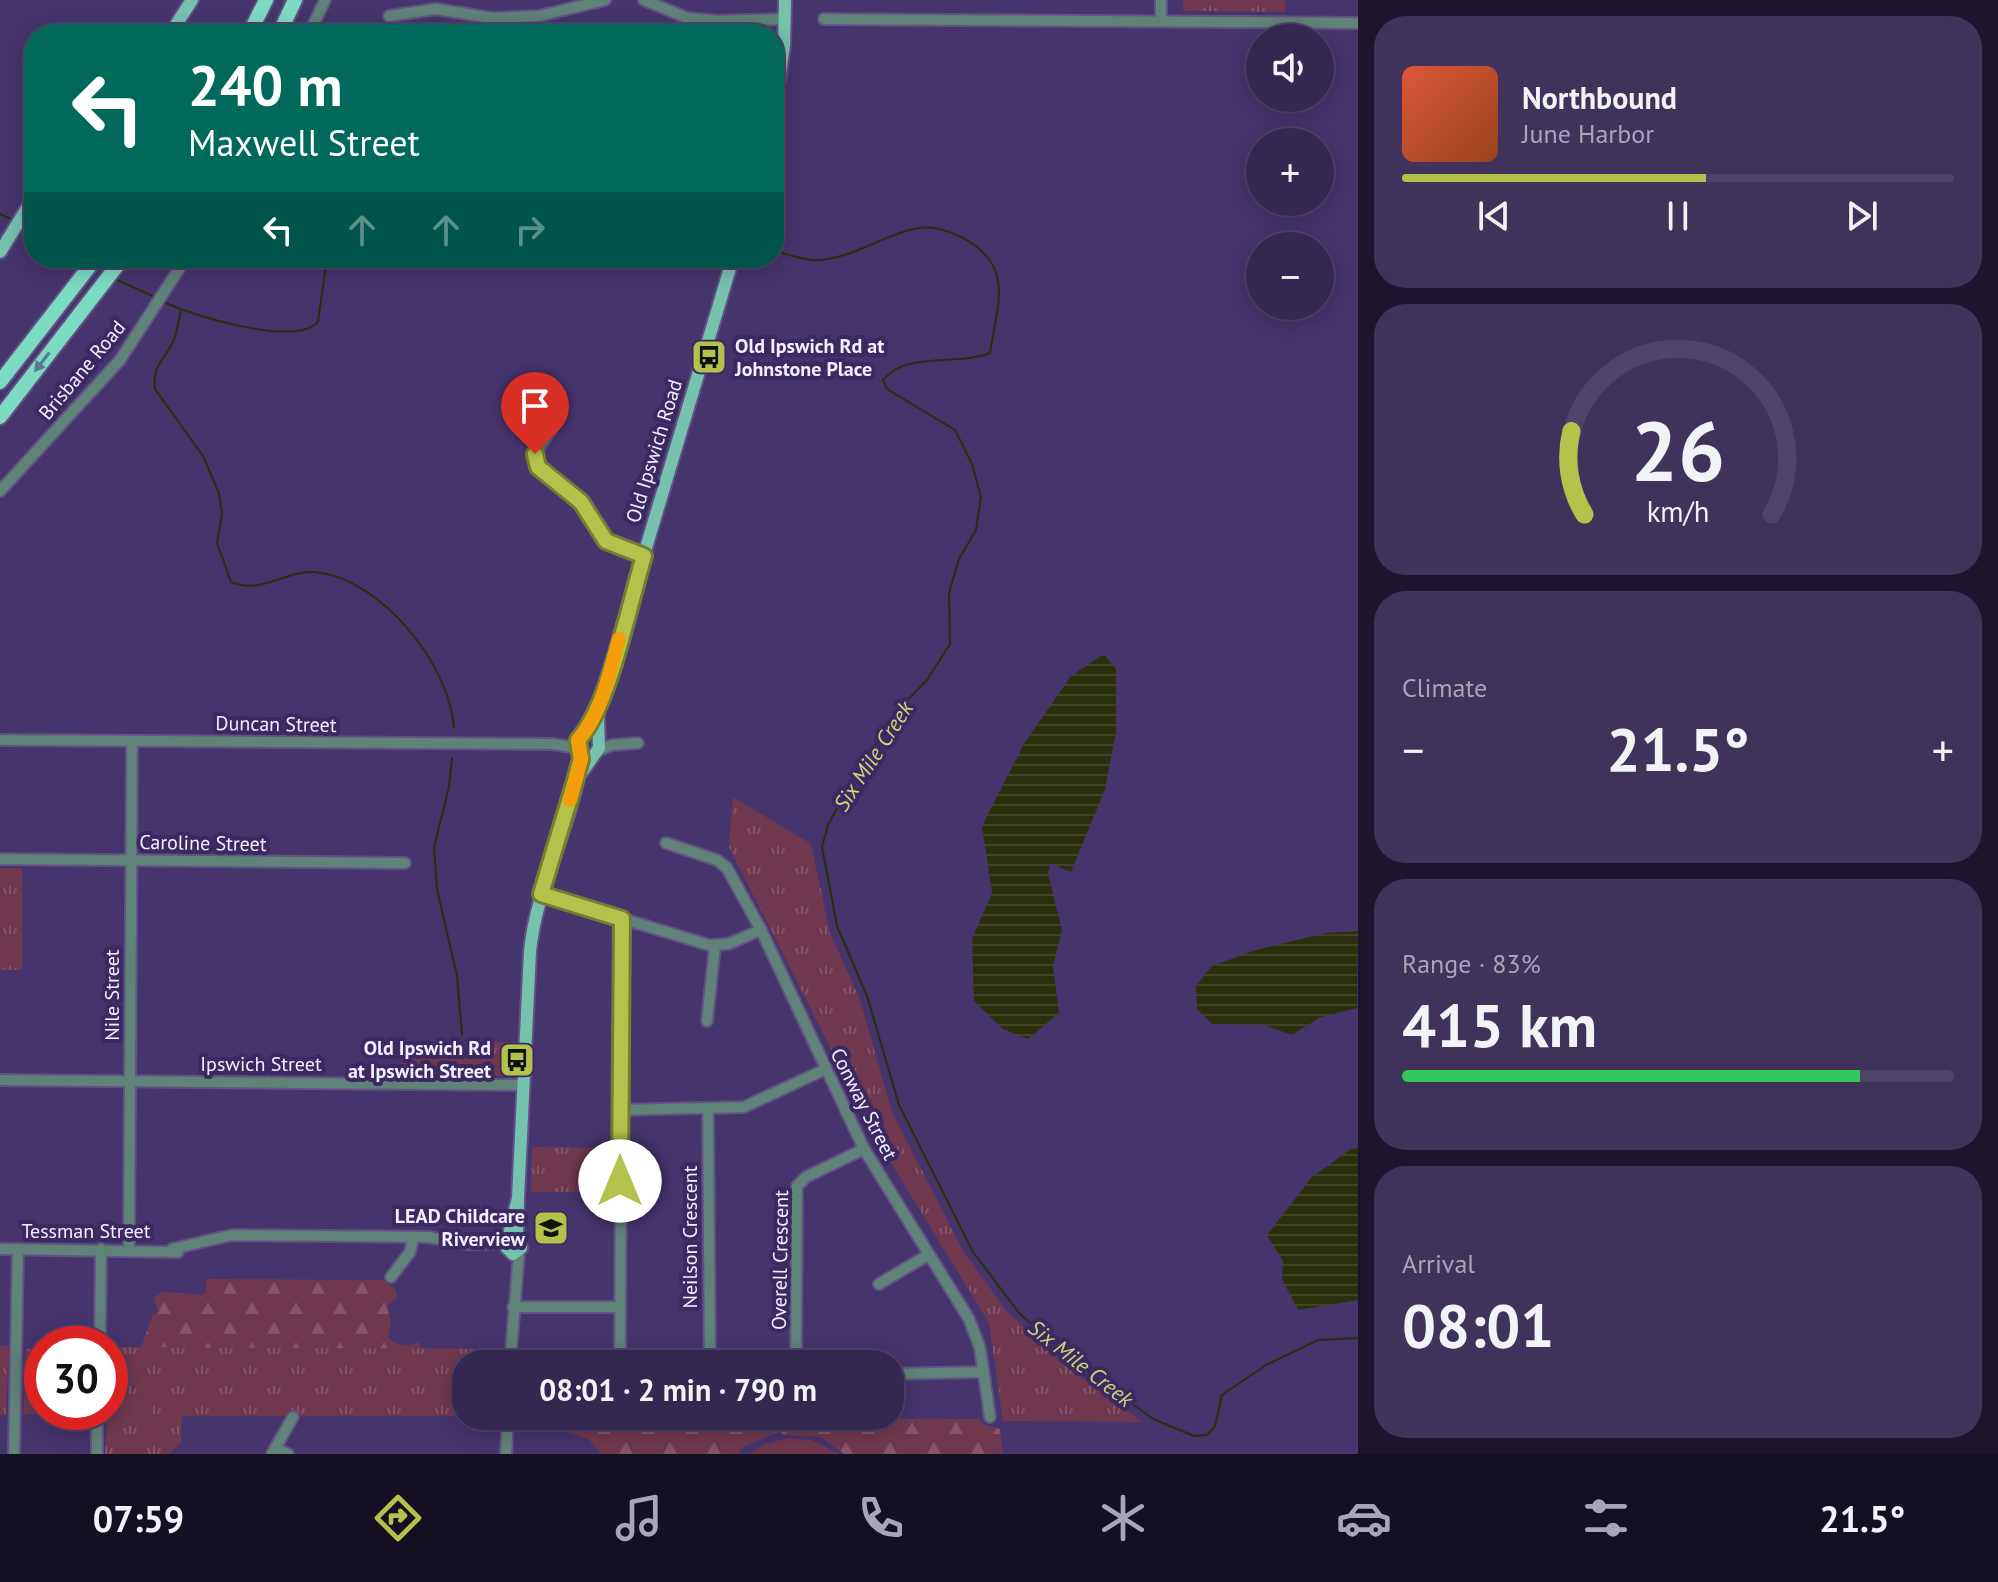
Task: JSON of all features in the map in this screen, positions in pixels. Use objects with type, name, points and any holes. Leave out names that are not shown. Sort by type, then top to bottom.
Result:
[{"type":"highway","points":[[254,24],[266,0]]},
{"type":"highway","points":[[284,24],[295,0]]},
{"type":"highway","points":[[0,382],[88,268]]},
{"type":"highway","points":[[0,417],[115,268]]},
{"type":"main road","points":[[176,24],[192,0]]},
{"type":"main road","points":[[784,28],[785,0]]},
{"type":"main road","points":[[1,250],[24,213]]},
{"type":"main road","name":"Old Ipswich Road","points":[[512,1247],[518,1198],[531,940],[541,894],[575,781],[591,744],[600,701],[730,268]]},
{"type":"street","points":[[314,24],[325,0]]},
{"type":"street","points":[[389,16],[436,9],[492,18],[539,16],[605,0]]},
{"type":"street","points":[[644,0],[687,18],[718,21],[785,19]]},
{"type":"street","points":[[1161,0],[1161,20]]},
{"type":"street","points":[[824,19],[1358,23]]},
{"type":"street","name":"Brisbane Road","points":[[0,491],[96,389],[135,341],[180,268]]},
{"type":"street","points":[[551,430],[536,452],[538,467],[581,502],[606,541],[644,556]]},
{"type":"street","name":"Duncan Street","points":[[0,740],[638,743]]},
{"type":"street","name":"Nile Street","points":[[129,1249],[132,741]]},
{"type":"street","name":"Conway Street","points":[[666,843],[722,863],[761,930],[864,1149],[969,1319],[977,1338],[990,1417]]},
{"type":"street","name":"Caroline Street","points":[[0,859],[405,863]]},
{"type":"street","points":[[541,894],[715,946],[761,930]]},
{"type":"street","points":[[620,1350],[622,919]]},
{"type":"street","points":[[707,1021],[715,946]]},
{"type":"street","points":[[620,1110],[750,1105],[826,1069]]},
{"type":"street","name":"Ipswich Street","points":[[0,1080],[523,1085]]},
{"type":"street","name":"Neilson Crescent","points":[[708,1109],[710,1350]]},
{"type":"street","name":"Overell Crescent","points":[[796,1350],[797,1186],[806,1177],[864,1149]]},
{"type":"street","name":"Tessman Street","points":[[0,1249],[172,1249],[217,1237],[413,1238],[512,1247]]},
{"type":"street","points":[[391,1277],[410,1252],[413,1238]]},
{"type":"street","name":"Old Ipswich Road","points":[[511,1350],[512,1247]]},
{"type":"street","points":[[14,1454],[18,1249]]},
{"type":"street","points":[[100,1326],[101,1249]]},
{"type":"street","points":[[879,1284],[928,1255]]},
{"type":"street","points":[[513,1307],[620,1307]]},
{"type":"street","points":[[904,1374],[983,1372]]},
{"type":"street","points":[[288,1454],[274,1451],[293,1417]]},
{"type":"street","points":[[97,1430],[97,1454]]},
{"type":"street","points":[[506,1454],[507,1430]]},
{"type":"green space","points":[[1183,0],[1285,0],[1285,12],[1183,11]]},
{"type":"green space","points":[[733,797],[811,844],[830,933],[859,997],[892,1112],[963,1251],[1008,1313],[1077,1374],[1143,1422],[1003,1421],[989,1323],[877,1140],[729,847]]},
{"type":"green space","points":[[0,868],[22,868],[22,970],[0,970]]},
{"type":"green space","points":[[514,1042],[511,1076],[401,1075],[401,1043]]},
{"type":"green space","points":[[532,1147],[609,1148],[609,1192],[531,1192]]},
{"type":"green space","points":[[206,1279],[383,1280],[395,1289],[397,1298],[387,1306],[391,1323],[388,1337],[402,1345],[418,1342],[426,1353],[140,1350],[153,1314],[159,1312],[153,1298],[162,1292],[202,1295],[206,1292]]},
{"type":"green space","points":[[0,1346],[9,1346],[6,1415],[0,1415]]},
{"type":"green space","points":[[128,1347],[501,1349],[452,1350],[452,1416],[182,1416],[181,1442],[170,1454],[105,1454],[107,1430],[128,1430]]},
{"type":"green space","points":[[147,1402],[156,1429],[146,1433],[130,1413],[135,1405]]},
{"type":"green space","points":[[904,1419],[979,1419],[985,1425],[1000,1429],[1003,1454],[844,1454],[821,1437],[783,1435],[780,1431],[741,1448],[740,1454],[602,1454],[588,1439],[566,1430],[904,1430]]},
{"type":"green space","points":[[789,1438],[811,1440],[839,1454],[749,1454],[765,1444]]},
{"type":"shaded area","points":[[1104,654],[1116,669],[1116,732],[1105,789],[1071,872],[1050,863],[1048,874],[1062,930],[1053,966],[1059,1013],[1028,1039],[1003,1029],[974,1001],[972,939],[992,893],[982,826],[1025,742],[1071,676]]},
{"type":"shaded area","points":[[1358,931],[1357,1008],[1321,1017],[1292,1035],[1264,1025],[1212,1024],[1197,1009],[1196,986],[1212,966],[1256,950],[1326,933]]},
{"type":"shaded area","points":[[1358,1148],[1358,1300],[1298,1310],[1282,1279],[1283,1261],[1267,1235],[1312,1177],[1351,1149]]},
{"type":"waterway","name":"Six Mile Creek","points":[[0,214],[15,221]]},
{"type":"waterway","name":"Six Mile Creek","points":[[784,254],[822,260],[848,254],[903,232],[933,228],[955,234],[978,248],[990,260],[999,287],[990,353],[904,365],[883,380],[887,389],[955,430],[972,464],[981,497],[976,530],[959,559],[949,593],[950,644],[927,680],[902,706],[857,772],[828,825],[822,847],[837,926],[867,996],[899,1105],[973,1252],[1019,1313],[1072,1359],[1153,1419],[1194,1436],[1207,1435],[1215,1426],[1222,1395],[1266,1365],[1318,1340],[1358,1338]]},
{"type":"waterway","name":"Six Mile Creek","points":[[164,302],[197,315],[243,327],[288,331],[306,329],[318,322],[326,268]]},
{"type":"waterway","name":"Six Mile Creek","points":[[113,278],[155,297]]},
{"type":"waterway","points":[[181,310],[173,342],[157,369],[155,389],[203,456],[219,493],[222,514],[217,543],[231,582],[253,586],[304,572],[315,572],[340,578],[364,590],[387,607],[426,653],[450,703],[454,728]]},
{"type":"waterway","points":[[452,758],[449,787],[434,847],[437,889],[457,976],[462,1035]]},
{"type":"slow traffic","points":[[570,800],[581,759],[578,740],[589,728],[600,701],[619,639]]},
{"type":"place","name":"Old Ipswich Rd at Johnstone Place","points":[[709,357]]},
{"type":"place","name":"Old Ipswich Rd at Ipswich Street","points":[[517,1060]]},
{"type":"place","name":"LEAD Childcare Riverview","points":[[551,1228]]},
{"type":"route","points":[[535,454],[538,467],[581,502],[606,541],[617,548],[644,556],[600,701],[589,728],[578,740],[581,759],[541,894],[622,919],[620,1181]]}]
